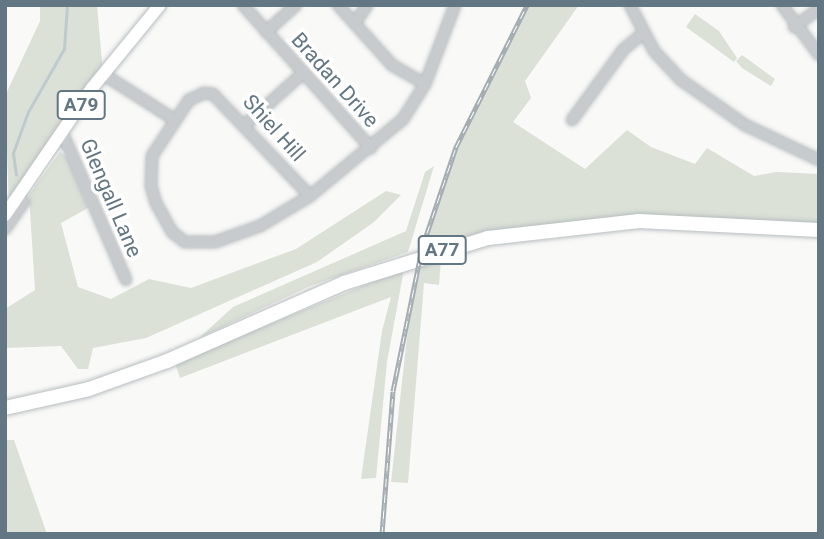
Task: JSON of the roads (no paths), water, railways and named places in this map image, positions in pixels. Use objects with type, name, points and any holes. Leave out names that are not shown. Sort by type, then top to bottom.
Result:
[{"type":"highway","name":"A77","points":[[5,408],[89,389],[167,361],[344,282],[486,239],[639,221],[819,230]]},
{"type":"main road","name":"A79","points":[[7,211],[103,74],[160,5]]},
{"type":"street","name":"Bradan Drive","points":[[243,5],[371,148]]},
{"type":"street","points":[[266,32],[296,5]]},
{"type":"street","points":[[338,5],[392,65],[425,83]]},
{"type":"street","points":[[355,23],[367,5]]},
{"type":"street","points":[[103,74],[175,120],[152,156],[151,186],[164,221],[185,242],[200,244],[232,238],[310,196],[403,119],[425,83],[455,5]]},
{"type":"street","points":[[630,5],[642,34],[666,66],[706,100],[777,143],[819,160]]},
{"type":"street","points":[[782,5],[794,27],[819,55]]},
{"type":"street","points":[[794,27],[819,9]]},
{"type":"street","points":[[572,120],[623,50],[642,34]]},
{"type":"street","points":[[246,125],[303,73]]},
{"type":"street","name":"Shiel Hill","points":[[175,120],[190,100],[204,93],[225,103],[310,196]]},
{"type":"street","name":"Glengall Lane","points":[[62,132],[126,280]]},
{"type":"street","points":[[5,229],[24,202],[18,197]]},
{"type":"waterway","points":[[16,175],[13,153],[28,112],[64,49],[67,5]]},
{"type":"railway","points":[[382,534],[393,391],[422,248],[456,147],[527,5]]}]
